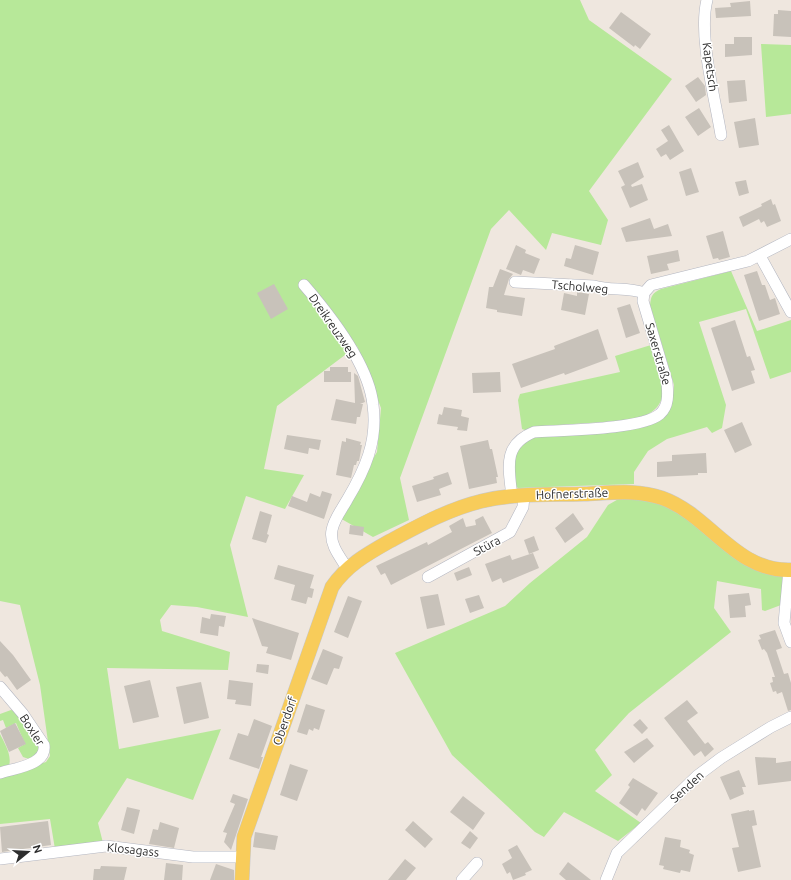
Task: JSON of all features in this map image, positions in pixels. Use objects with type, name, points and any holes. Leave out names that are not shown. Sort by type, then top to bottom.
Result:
[{"type":"main road","name":"Hofnerstraße","points":[[347,568],[362,557],[432,518],[482,501],[518,496],[638,492],[662,498],[679,505],[694,514],[725,544],[746,559],[770,567],[790,570]]},
{"type":"main road","name":"Oberdorf","points":[[242,880],[244,837],[332,588],[347,568]]},
{"type":"street","name":"Kapetsch","points":[[707,0],[704,10],[708,64],[721,134]]},
{"type":"street","points":[[644,293],[651,285],[744,263],[791,239]]},
{"type":"street","points":[[760,256],[791,312]]},
{"type":"street","name":"Tscholweg","points":[[515,282],[594,286],[607,290],[634,289],[644,293]]},
{"type":"street","name":"Dreikreuzweg","points":[[304,285],[336,327],[357,360],[368,384],[373,404],[373,434],[370,454],[363,472],[332,530],[332,540],[336,552],[347,568]]},
{"type":"street","name":"Saxerstraße","points":[[518,496],[510,457],[518,440],[534,432],[641,424],[660,413],[666,404],[668,382],[643,301],[644,293]]},
{"type":"street","name":"Stüra","points":[[428,577],[510,532],[523,507],[518,496]]},
{"type":"street","points":[[790,570],[784,623],[791,642]]},
{"type":"street","name":"Boxler","points":[[0,687],[23,714],[44,745],[45,751],[43,756],[37,761],[0,773]]},
{"type":"street","name":"Senden","points":[[606,880],[617,853],[697,776],[721,758],[765,730],[791,717]]},
{"type":"street","name":"Klosagass","points":[[0,859],[106,846],[194,857],[243,857]]},
{"type":"street","points":[[462,880],[477,863]]},
{"type":"green space","points":[[0,0],[580,0],[589,20],[672,79],[589,191],[608,220],[601,245],[552,233],[546,250],[509,210],[491,229],[400,478],[409,520],[373,537],[338,517],[377,452],[381,408],[357,346],[277,406],[264,469],[304,475],[285,509],[246,496],[230,545],[248,617],[197,607],[171,605],[160,620],[162,631],[230,652],[228,670],[107,668],[119,749],[221,729],[193,800],[127,778],[98,823],[103,843],[55,849],[50,819],[0,824],[0,777],[46,762],[50,756],[40,685],[20,605],[0,601]]},
{"type":"green space","points":[[761,44],[791,45],[791,114],[766,117]]},
{"type":"green space","points":[[731,271],[757,331],[791,320],[791,372],[770,379],[746,309],[699,322],[726,405],[722,428],[712,433],[707,427],[667,439],[648,451],[634,472],[634,484],[518,488],[515,486],[515,455],[522,445],[538,435],[645,427],[663,415],[672,400],[674,385],[650,305],[652,297],[654,293],[661,289]]},
{"type":"green space","points":[[651,345],[662,380],[663,390],[662,399],[657,407],[648,414],[635,420],[543,426],[525,430],[522,429],[518,400],[520,394],[620,372],[615,356]]},
{"type":"green space","points":[[622,497],[644,499],[676,509],[783,576],[784,580],[781,605],[765,611],[762,610],[761,589],[717,581],[714,608],[731,632],[629,713],[595,750],[612,775],[595,791],[641,823],[618,841],[564,812],[544,837],[535,832],[452,755],[395,653],[505,606],[530,583],[587,537],[608,505]]},
{"type":"green space","points":[[11,710],[15,711],[39,745],[38,754],[29,759],[23,757],[18,748],[25,744],[16,723],[6,728],[3,720],[0,721],[0,714]]},
{"type":"green space","points":[[0,734],[8,750],[10,762],[9,766],[0,769]]},
{"type":"building","points":[[750,1],[751,16],[716,18],[715,8],[731,7],[730,3]]},
{"type":"building","points":[[778,10],[791,11],[791,37],[773,36],[774,14],[778,14]]},
{"type":"building","points":[[621,12],[651,34],[640,49],[635,45],[634,47],[609,28]]},
{"type":"building","points":[[734,37],[752,37],[752,55],[725,57],[725,44],[734,44]]},
{"type":"building","points":[[698,77],[705,86],[706,95],[696,102],[685,86]]},
{"type":"building","points":[[745,80],[747,101],[729,103],[727,81]]},
{"type":"building","points":[[699,108],[711,127],[698,136],[685,117]]},
{"type":"building","points":[[755,118],[759,145],[739,148],[734,122]]},
{"type":"building","points":[[669,125],[684,151],[670,160],[666,154],[661,157],[656,149],[668,141],[661,130]]},
{"type":"building","points":[[638,162],[644,177],[631,185],[632,187],[642,184],[648,200],[630,208],[621,187],[625,185],[618,171]]},
{"type":"building","points":[[691,168],[699,192],[686,196],[679,172]]},
{"type":"building","points":[[746,180],[749,193],[739,196],[735,182]]},
{"type":"building","points":[[771,199],[773,205],[775,204],[781,221],[767,227],[764,221],[761,223],[759,219],[743,227],[739,217],[762,206],[761,204]]},
{"type":"building","points":[[650,218],[654,229],[668,224],[672,236],[626,242],[621,228]]},
{"type":"building","points":[[723,231],[730,257],[719,260],[718,258],[713,259],[706,236]]},
{"type":"building","points":[[516,245],[526,250],[525,253],[540,259],[534,274],[523,270],[521,275],[506,269]]},
{"type":"building","points":[[575,245],[599,252],[593,275],[564,266],[566,258],[571,259]]},
{"type":"building","points":[[678,250],[680,261],[667,264],[669,270],[651,274],[647,256]]},
{"type":"building","points":[[500,269],[513,274],[509,279],[504,295],[525,298],[522,316],[497,312],[497,310],[486,308],[489,287],[493,287]]},
{"type":"building","points":[[757,271],[762,285],[765,285],[770,300],[775,298],[780,314],[759,321],[744,275]]},
{"type":"building","points":[[274,284],[288,309],[271,319],[257,293]]},
{"type":"building","points":[[577,292],[589,294],[585,315],[561,310],[564,293],[577,296]]},
{"type":"building","points":[[630,304],[640,333],[626,338],[617,308]]},
{"type":"building","points":[[735,320],[747,357],[750,356],[755,370],[751,371],[755,383],[732,391],[711,328]]},
{"type":"building","points":[[598,329],[608,359],[565,375],[564,373],[521,388],[512,364],[555,349],[554,346]]},
{"type":"building","points":[[330,367],[348,367],[348,372],[351,372],[351,382],[324,382],[324,371],[330,371]]},
{"type":"building","points":[[500,372],[501,392],[473,393],[472,373]]},
{"type":"building","points":[[354,373],[358,376],[365,402],[360,404],[363,404],[360,417],[357,417],[356,424],[331,420],[336,399],[355,403]]},
{"type":"building","points":[[444,407],[462,410],[461,416],[469,418],[467,431],[457,430],[458,427],[437,424],[439,414],[442,415]]},
{"type":"building","points":[[742,422],[752,445],[735,453],[724,430]]},
{"type":"building","points":[[287,435],[321,440],[319,450],[309,448],[308,454],[284,449]]},
{"type":"building","points":[[346,438],[361,442],[360,445],[362,445],[359,461],[357,461],[356,465],[354,465],[351,478],[336,475],[342,441],[346,442]]},
{"type":"building","points":[[488,440],[490,449],[492,449],[498,477],[496,477],[497,483],[469,489],[460,446]]},
{"type":"building","points":[[706,453],[707,473],[698,473],[698,475],[657,477],[657,462],[672,461],[672,455]]},
{"type":"building","points":[[448,472],[452,484],[439,489],[441,495],[417,502],[412,486],[434,479],[433,477]]},
{"type":"building","points":[[322,491],[332,494],[324,519],[288,506],[292,496],[307,502],[310,493],[320,497]]},
{"type":"building","points":[[260,511],[272,515],[267,534],[269,535],[266,543],[252,539]]},
{"type":"building","points":[[573,513],[584,529],[565,543],[555,528]]},
{"type":"building","points":[[483,516],[492,533],[391,585],[385,573],[381,575],[376,566],[427,542],[428,545],[452,532],[449,526],[463,518],[466,527],[476,525],[475,520]]},
{"type":"building","points":[[350,525],[364,527],[363,536],[349,534]]},
{"type":"building","points":[[534,536],[539,550],[529,554],[524,540]]},
{"type":"building","points":[[533,553],[539,568],[503,583],[501,578],[492,582],[485,564],[510,555],[512,560]]},
{"type":"building","points":[[278,565],[314,575],[310,588],[314,589],[312,598],[308,597],[306,604],[291,600],[295,585],[274,579]]},
{"type":"building","points":[[469,567],[472,575],[457,581],[454,573]]},
{"type":"building","points":[[749,593],[751,605],[745,606],[746,617],[730,618],[728,595]]},
{"type":"building","points":[[438,594],[445,625],[427,629],[420,597]]},
{"type":"building","points":[[479,595],[484,608],[470,613],[465,599]]},
{"type":"building","points":[[348,596],[362,601],[348,638],[334,632]]},
{"type":"building","points":[[211,614],[226,616],[224,627],[219,626],[218,636],[200,633],[202,617],[210,619]]},
{"type":"building","points":[[252,618],[299,633],[291,660],[266,653],[268,647],[262,646]]},
{"type":"building","points":[[775,630],[782,648],[776,650],[784,674],[788,673],[791,683],[791,710],[788,711],[782,692],[777,694],[776,691],[773,692],[770,683],[773,682],[772,677],[775,677],[767,653],[764,649],[762,650],[758,640],[761,639],[759,635]]},
{"type":"building","points":[[0,641],[13,655],[31,680],[17,690],[7,676],[5,677],[0,671]]},
{"type":"building","points":[[323,649],[343,657],[339,669],[334,668],[327,685],[311,679]]},
{"type":"building","points":[[257,664],[269,665],[268,674],[256,672]]},
{"type":"building","points":[[150,680],[159,717],[133,723],[124,686]]},
{"type":"building","points":[[229,680],[253,683],[251,706],[235,704],[236,700],[227,699]]},
{"type":"building","points":[[201,682],[209,718],[184,724],[176,687]]},
{"type":"building","points":[[687,700],[698,713],[687,721],[705,744],[708,742],[714,749],[705,757],[701,751],[694,756],[664,718]]},
{"type":"building","points":[[306,704],[325,710],[319,730],[314,728],[313,731],[309,729],[307,735],[297,732]]},
{"type":"building","points":[[254,719],[272,726],[261,757],[263,757],[259,769],[229,759],[238,733],[248,736]]},
{"type":"building","points":[[640,719],[648,728],[642,734],[633,725]]},
{"type":"building","points":[[15,723],[26,744],[9,752],[0,731]]},
{"type":"building","points":[[647,738],[654,746],[634,763],[624,752]]},
{"type":"building","points":[[755,757],[776,758],[776,763],[791,761],[791,781],[758,785]]},
{"type":"building","points":[[290,764],[308,770],[297,801],[280,795]]},
{"type":"building","points":[[739,770],[746,787],[742,787],[744,794],[730,800],[720,777]]},
{"type":"building","points":[[633,778],[658,793],[645,811],[642,808],[637,816],[619,803],[630,787],[628,785]]},
{"type":"building","points":[[233,794],[248,799],[231,850],[224,842],[227,833],[223,832],[235,804],[230,802]]},
{"type":"building","points":[[463,796],[485,813],[473,830],[450,812]]},
{"type":"building","points":[[127,807],[140,810],[134,834],[121,830]]},
{"type":"building","points":[[754,810],[757,825],[752,826],[761,867],[738,872],[732,848],[739,847],[731,814]]},
{"type":"building","points":[[48,821],[51,845],[2,852],[0,827]]},
{"type":"building","points":[[413,821],[433,839],[425,848],[405,830]]},
{"type":"building","points":[[160,822],[179,828],[174,848],[149,844],[153,829],[158,830]]},
{"type":"building","points":[[470,831],[478,838],[470,849],[461,843]]},
{"type":"building","points":[[255,832],[278,836],[275,850],[253,847]]},
{"type":"building","points":[[665,837],[681,840],[680,847],[690,850],[689,853],[694,855],[690,872],[681,870],[680,873],[663,869],[664,866],[659,865]]},
{"type":"building","points":[[517,845],[532,870],[525,873],[526,875],[513,880],[510,872],[507,874],[502,864],[512,858],[508,850]]},
{"type":"building","points":[[405,859],[416,868],[406,880],[388,880]]},
{"type":"building","points":[[568,862],[591,880],[566,880],[559,874]]},
{"type":"building","points":[[166,863],[183,865],[182,880],[164,880]]},
{"type":"building","points":[[216,864],[234,870],[234,880],[210,880]]},
{"type":"building","points":[[101,866],[127,867],[124,880],[93,880],[94,869],[100,869]]}]
